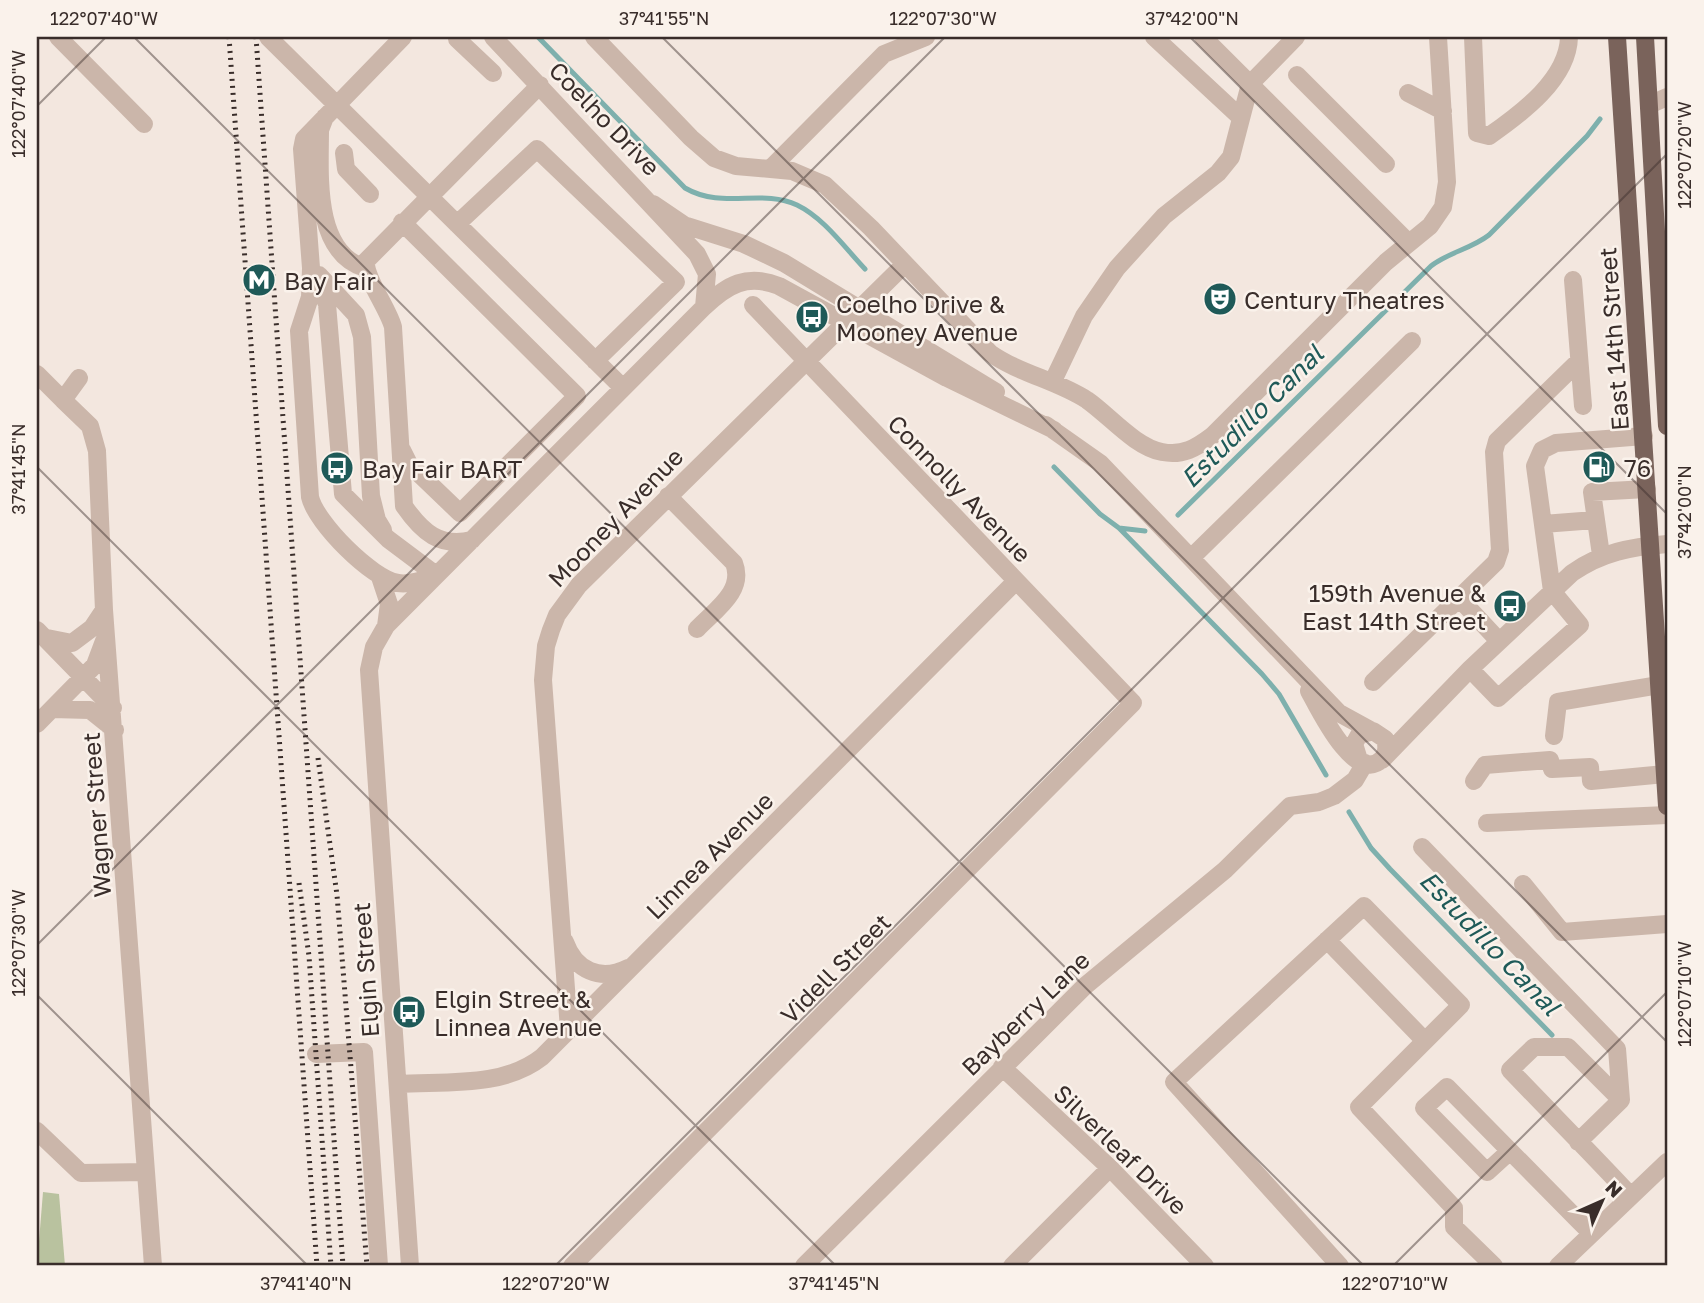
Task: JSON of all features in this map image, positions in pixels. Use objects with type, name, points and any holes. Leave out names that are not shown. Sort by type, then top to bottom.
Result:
[{"type":"main road","name":"East 14th Street","points":[[1617,37],[1647,489],[1659,545],[1659,685],[1667,806]]},
{"type":"main road","name":"East 14th Street","points":[[1645,37],[1663,277],[1667,414]]},
{"type":"street","points":[[58,37],[144,124]]},
{"type":"street","points":[[268,37],[332,109],[428,195],[623,388]]},
{"type":"street","points":[[403,37],[311,131],[302,149],[311,268],[310,298],[299,331],[311,503],[322,524],[380,577],[407,584],[436,575]]},
{"type":"street","name":"Coelho Drive","points":[[493,37],[653,204],[705,265],[708,286],[704,307]]},
{"type":"street","points":[[594,37],[705,152],[736,166],[771,168],[803,174],[825,186],[871,228],[903,265],[990,353],[1014,368],[1053,381],[1098,408],[1146,447],[1161,452],[1189,452],[1212,436],[1408,242],[1438,217],[1446,196],[1438,37]]},
{"type":"street","points":[[771,168],[884,54],[926,37]]},
{"type":"street","points":[[1154,37],[1239,116]]},
{"type":"street","points":[[1203,37],[1408,242]]},
{"type":"street","points":[[1053,381],[1084,316],[1117,268],[1164,216],[1218,173],[1231,157],[1239,116],[1250,84],[1296,37]]},
{"type":"street","points":[[1473,37],[1477,133],[1489,136],[1560,72],[1568,55],[1569,37]]},
{"type":"street","points":[[457,39],[493,73]]},
{"type":"street","points":[[1297,75],[1386,164]]},
{"type":"street","points":[[365,268],[369,255],[540,85]]},
{"type":"street","points":[[1409,93],[1443,111]]},
{"type":"street","points":[[1649,105],[1667,97]]},
{"type":"street","points":[[332,109],[320,130],[325,227],[348,261],[365,268],[386,306],[393,327],[402,450],[402,498],[409,513],[435,538],[451,544],[472,540]]},
{"type":"street","points":[[457,224],[537,149],[676,282],[595,361]]},
{"type":"street","points":[[344,153],[346,169],[370,194]]},
{"type":"street","name":"Coelho Drive","points":[[653,204],[684,225],[764,253],[947,378],[1054,430],[1100,463],[1339,713],[1371,731]]},
{"type":"street","points":[[402,222],[578,396],[460,513],[409,464],[402,450]]},
{"type":"street","name":"Mooney Avenue","points":[[569,1029],[543,680],[546,646],[557,615],[567,599],[668,496],[903,265]]},
{"type":"street","points":[[311,268],[327,304],[343,494],[388,539],[436,575]]},
{"type":"street","points":[[311,268],[356,315],[362,337],[372,496],[377,520],[388,539]]},
{"type":"street","name":"Coelho Drive","points":[[704,307],[732,284],[756,279],[852,315]]},
{"type":"street","points":[[1573,280],[1583,406]]},
{"type":"street","name":"Connolly Avenue","points":[[753,305],[1133,703]]},
{"type":"street","points":[[386,626],[704,307]]},
{"type":"street","points":[[1191,558],[1412,341]]},
{"type":"street","points":[[1373,682],[1496,562],[1500,550],[1494,452],[1497,441],[1579,361]]},
{"type":"street","name":"Wagner Street","points":[[37,374],[90,426],[97,451],[104,610],[153,1266]]},
{"type":"street","points":[[63,400],[79,378]]},
{"type":"street","points":[[1470,669],[1498,698],[1580,625],[1552,591],[1535,466],[1542,450],[1556,443],[1644,436]]},
{"type":"street","points":[[402,498],[405,491],[416,481],[430,484]]},
{"type":"street","points":[[1601,555],[1592,492],[1647,489]]},
{"type":"street","points":[[668,496],[734,563],[737,572],[738,582],[733,592],[697,629]]},
{"type":"street","points":[[1543,524],[1595,520]]},
{"type":"street","points":[[1369,761],[1416,724],[1572,573],[1601,555],[1659,545]]},
{"type":"street","points":[[380,577],[389,604],[386,626]]},
{"type":"street","name":"Linnea Avenue","points":[[398,1084],[506,1077],[530,1066],[1016,581]]},
{"type":"street","points":[[1459,598],[1499,641]]},
{"type":"street","points":[[41,633],[72,643],[92,628],[104,610]]},
{"type":"street","name":"Elgin Street","points":[[386,626],[374,647],[369,670],[410,1266]]},
{"type":"street","points":[[41,633],[113,708]]},
{"type":"street","points":[[37,724],[95,665],[106,634]]},
{"type":"street","name":"Coelho Drive","points":[[1292,664],[1339,744],[1369,761]]},
{"type":"street","points":[[1554,736],[1558,702],[1659,685]]},
{"type":"street","name":"Videll Street","points":[[572,1266],[1133,703]]},
{"type":"street","points":[[52,709],[90,710],[115,730]]},
{"type":"street","points":[[1369,761],[1354,750],[1356,739],[1371,731],[1416,724]]},
{"type":"street","points":[[1369,761],[1387,744],[1381,734],[1371,731]]},
{"type":"street","points":[[1474,780],[1485,765],[1548,760],[1552,769],[1590,767],[1591,781],[1665,774]]},
{"type":"street","name":"Bayberry Lane","points":[[804,1266],[1070,999],[1226,870],[1290,806],[1319,802],[1334,796],[1355,780],[1369,761]]},
{"type":"street","points":[[1487,823],[1667,815]]},
{"type":"street","points":[[1422,847],[1618,1049],[1621,1100],[1578,1142]]},
{"type":"street","points":[[1523,884],[1562,932],[1667,924]]},
{"type":"street","points":[[1340,1266],[1174,1082],[1364,906],[1461,1005],[1359,1107],[1454,1208],[1454,1227],[1494,1266]]},
{"type":"street","points":[[562,936],[573,958],[590,972],[611,974],[631,967]]},
{"type":"street","points":[[1327,940],[1425,1041]]},
{"type":"street","points":[[1621,1100],[1568,1047],[1534,1047],[1510,1070],[1630,1195]]},
{"type":"street","points":[[316,1054],[364,1052],[379,1266]]},
{"type":"street","name":"Silverleaf Drive","points":[[1002,1067],[1110,1168],[1205,1266]]},
{"type":"street","points":[[1510,1151],[1487,1172],[1424,1108],[1447,1087],[1591,1233]]},
{"type":"street","points":[[37,1131],[80,1173],[146,1172]]},
{"type":"street","points":[[1558,1266],[1667,1162]]},
{"type":"street","points":[[1012,1266],[1110,1168]]},
{"type":"green space","points":[[43,1192],[59,1194],[65,1266],[37,1266]]},
{"type":"waterway","name":"Estudillo Canal","points":[[538,37],[685,188],[713,198],[770,198],[797,205],[825,225],[865,269]]},
{"type":"waterway","name":"Estudillo Canal","points":[[1178,515],[1431,266],[1489,235],[1587,136],[1600,119]]},
{"type":"waterway","name":"Estudillo Canal","points":[[1054,467],[1100,514],[1119,528],[1262,674],[1279,694],[1326,775]]},
{"type":"waterway","name":"Estudillo Canal","points":[[1119,528],[1145,531]]},
{"type":"waterway","name":"Estudillo Canal","points":[[1349,812],[1371,848],[1390,869],[1552,1035]]},
{"type":"railway","points":[[229,37],[317,1266]]},
{"type":"railway","points":[[256,37],[343,1266]]},
{"type":"railway","points":[[318,758],[337,895],[367,1266]]},
{"type":"railway","points":[[299,883],[309,956],[331,1266]]},
{"type":"place","name":"Bay Fair","points":[[259,280]]},
{"type":"place","name":"Century Theatres","points":[[1220,299]]},
{"type":"place","name":"Coelho Drive & Mooney Avenue","points":[[812,317]]},
{"type":"place","name":"76","points":[[1599,467]]},
{"type":"place","name":"Bay Fair BART","points":[[337,468]]},
{"type":"place","name":"159th Avenue & East 14th Street","points":[[1510,606]]},
{"type":"place","name":"Elgin Street & Linnea Avenue","points":[[409,1012]]}]
